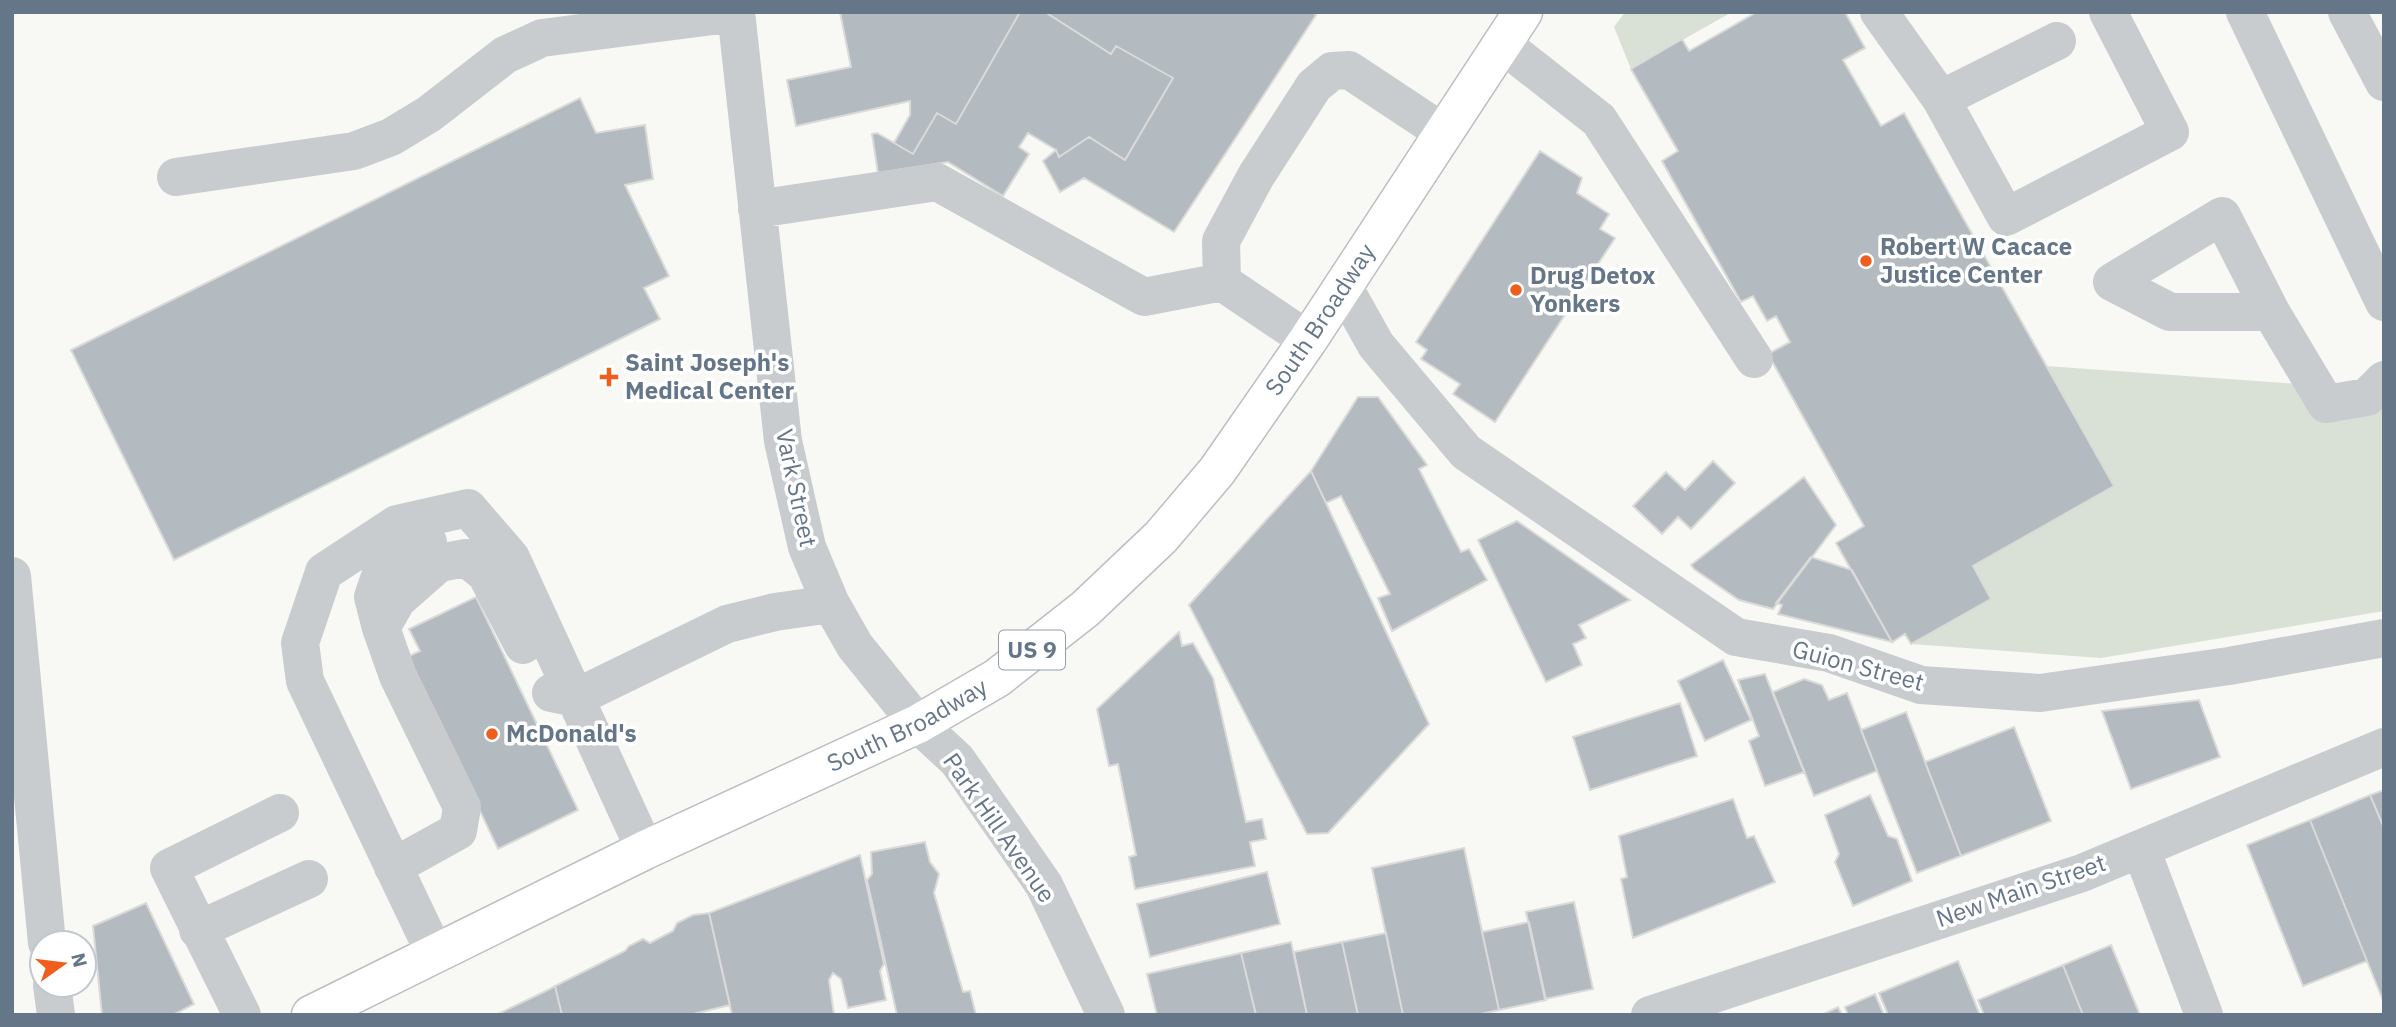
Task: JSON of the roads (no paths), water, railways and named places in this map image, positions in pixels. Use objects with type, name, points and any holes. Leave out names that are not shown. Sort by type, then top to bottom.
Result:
[{"type":"main road","name":"South Broadway","points":[[311,1015],[645,850],[918,724],[996,678],[1084,609],[1161,537],[1217,471],[1308,340],[1523,12]]},
{"type":"street","points":[[1879,12],[1941,99],[2006,217],[2170,132],[2108,12]]},
{"type":"street","points":[[2245,12],[2384,302]]},
{"type":"street","points":[[2347,12],[2384,82]]},
{"type":"street","points":[[176,177],[354,151],[391,137],[429,114],[505,55],[542,38],[736,13]]},
{"type":"street","name":"Vark Street","points":[[736,13],[783,442],[807,547],[831,604],[855,646],[918,724]]},
{"type":"street","points":[[1941,99],[2057,41]]},
{"type":"street","points":[[1502,44],[1599,120],[1754,359]]},
{"type":"street","points":[[1222,282],[1221,240],[1256,176],[1314,86],[1332,71],[1349,69],[1444,133]]},
{"type":"street","points":[[757,209],[937,182],[1144,298],[1222,282],[1308,340]]},
{"type":"street","name":"Guion Street","points":[[1343,286],[1376,345],[1466,453],[1736,637],[1829,653],[1921,685],[2040,693],[2229,666],[2384,638]]},
{"type":"street","points":[[2271,312],[2326,404],[2367,397],[2384,380]]},
{"type":"street","points":[[435,954],[305,681],[300,643],[324,572],[397,524],[468,508],[510,558],[645,850]]},
{"type":"street","points":[[393,867],[458,831],[462,807],[398,676],[381,628],[397,600],[439,563],[466,558],[486,574],[548,692],[575,698],[727,624],[775,612],[831,604]]},
{"type":"street","points":[[12,576],[46,929]]},
{"type":"street","name":"Park Hill Avenue","points":[[918,724],[957,760],[1044,885],[1106,1015]]},
{"type":"street","name":"New Main Street","points":[[1650,1015],[2082,873],[2384,747]]},
{"type":"street","points":[[242,1015],[198,930],[170,868],[280,813]]},
{"type":"street","points":[[2141,849],[2204,1015]]},
{"type":"street","points":[[198,930],[309,879]]},
{"type":"place","name":"Robert W Cacace Justice Center","points":[[1866,261]]},
{"type":"place","name":"Drug Detox Yonkers","points":[[1516,290]]},
{"type":"place","name":"Saint Joseph's Medical Center","points":[[609,377]]},
{"type":"place","name":"McDonald's","points":[[492,734]]}]
